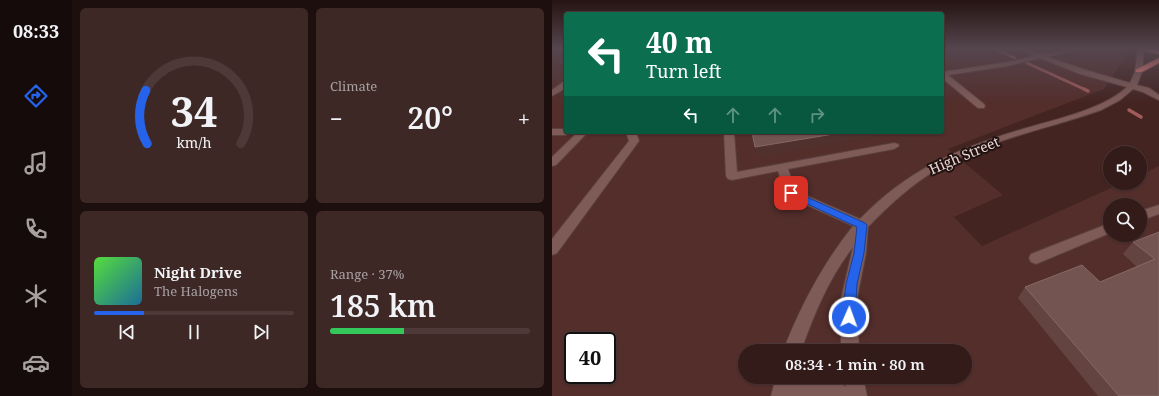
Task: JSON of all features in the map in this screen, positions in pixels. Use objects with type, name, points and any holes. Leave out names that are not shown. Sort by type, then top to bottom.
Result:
[{"type":"highway","points":[[1139,70],[1146,66]]},
{"type":"street","points":[[944,74],[992,66]]},
{"type":"street","points":[[1069,66],[1083,72],[1133,85],[1146,90],[1159,98]]},
{"type":"street","name":"High Street","points":[[795,344],[805,315],[824,277],[836,258],[862,225],[903,188],[938,164],[974,148],[1097,108],[1120,96],[1133,85],[1139,66]]},
{"type":"street","points":[[944,76],[981,106]]},
{"type":"street","points":[[552,94],[564,85]]},
{"type":"street","points":[[552,132],[564,132]]},
{"type":"street","points":[[552,163],[581,134]]},
{"type":"street","points":[[552,249],[634,141],[632,134]]},
{"type":"street","points":[[729,134],[732,176],[894,146]]},
{"type":"street","points":[[782,167],[791,193],[862,225],[859,253],[849,300],[849,344]]},
{"type":"street","points":[[1147,213],[1159,209]]},
{"type":"street","points":[[1036,258],[1103,231]]},
{"type":"street","points":[[781,396],[784,384]]},
{"type":"street","points":[[855,384],[857,396]]},
{"type":"street","points":[[787,396],[803,387],[822,385],[832,388],[842,396]]},
{"type":"shaded area","points":[[552,66],[564,66],[564,134],[944,134],[944,66],[1119,66],[1104,89],[948,149],[1003,195],[954,217],[982,246],[1106,190],[1147,190],[1147,172],[1159,166],[1159,396],[552,396]]},
{"type":"building","points":[[752,134],[834,134],[755,147]]},
{"type":"building","points":[[1159,232],[1159,396],[1119,396],[1025,287],[1082,265],[1100,282],[1155,259],[1133,242],[1147,242],[1147,237]]},
{"type":"waterway","points":[[1035,66],[1086,90]]},
{"type":"waterway","points":[[1129,110],[1141,117]]},
{"type":"route","points":[[791,193],[862,225],[859,253],[851,284],[849,317]]}]
